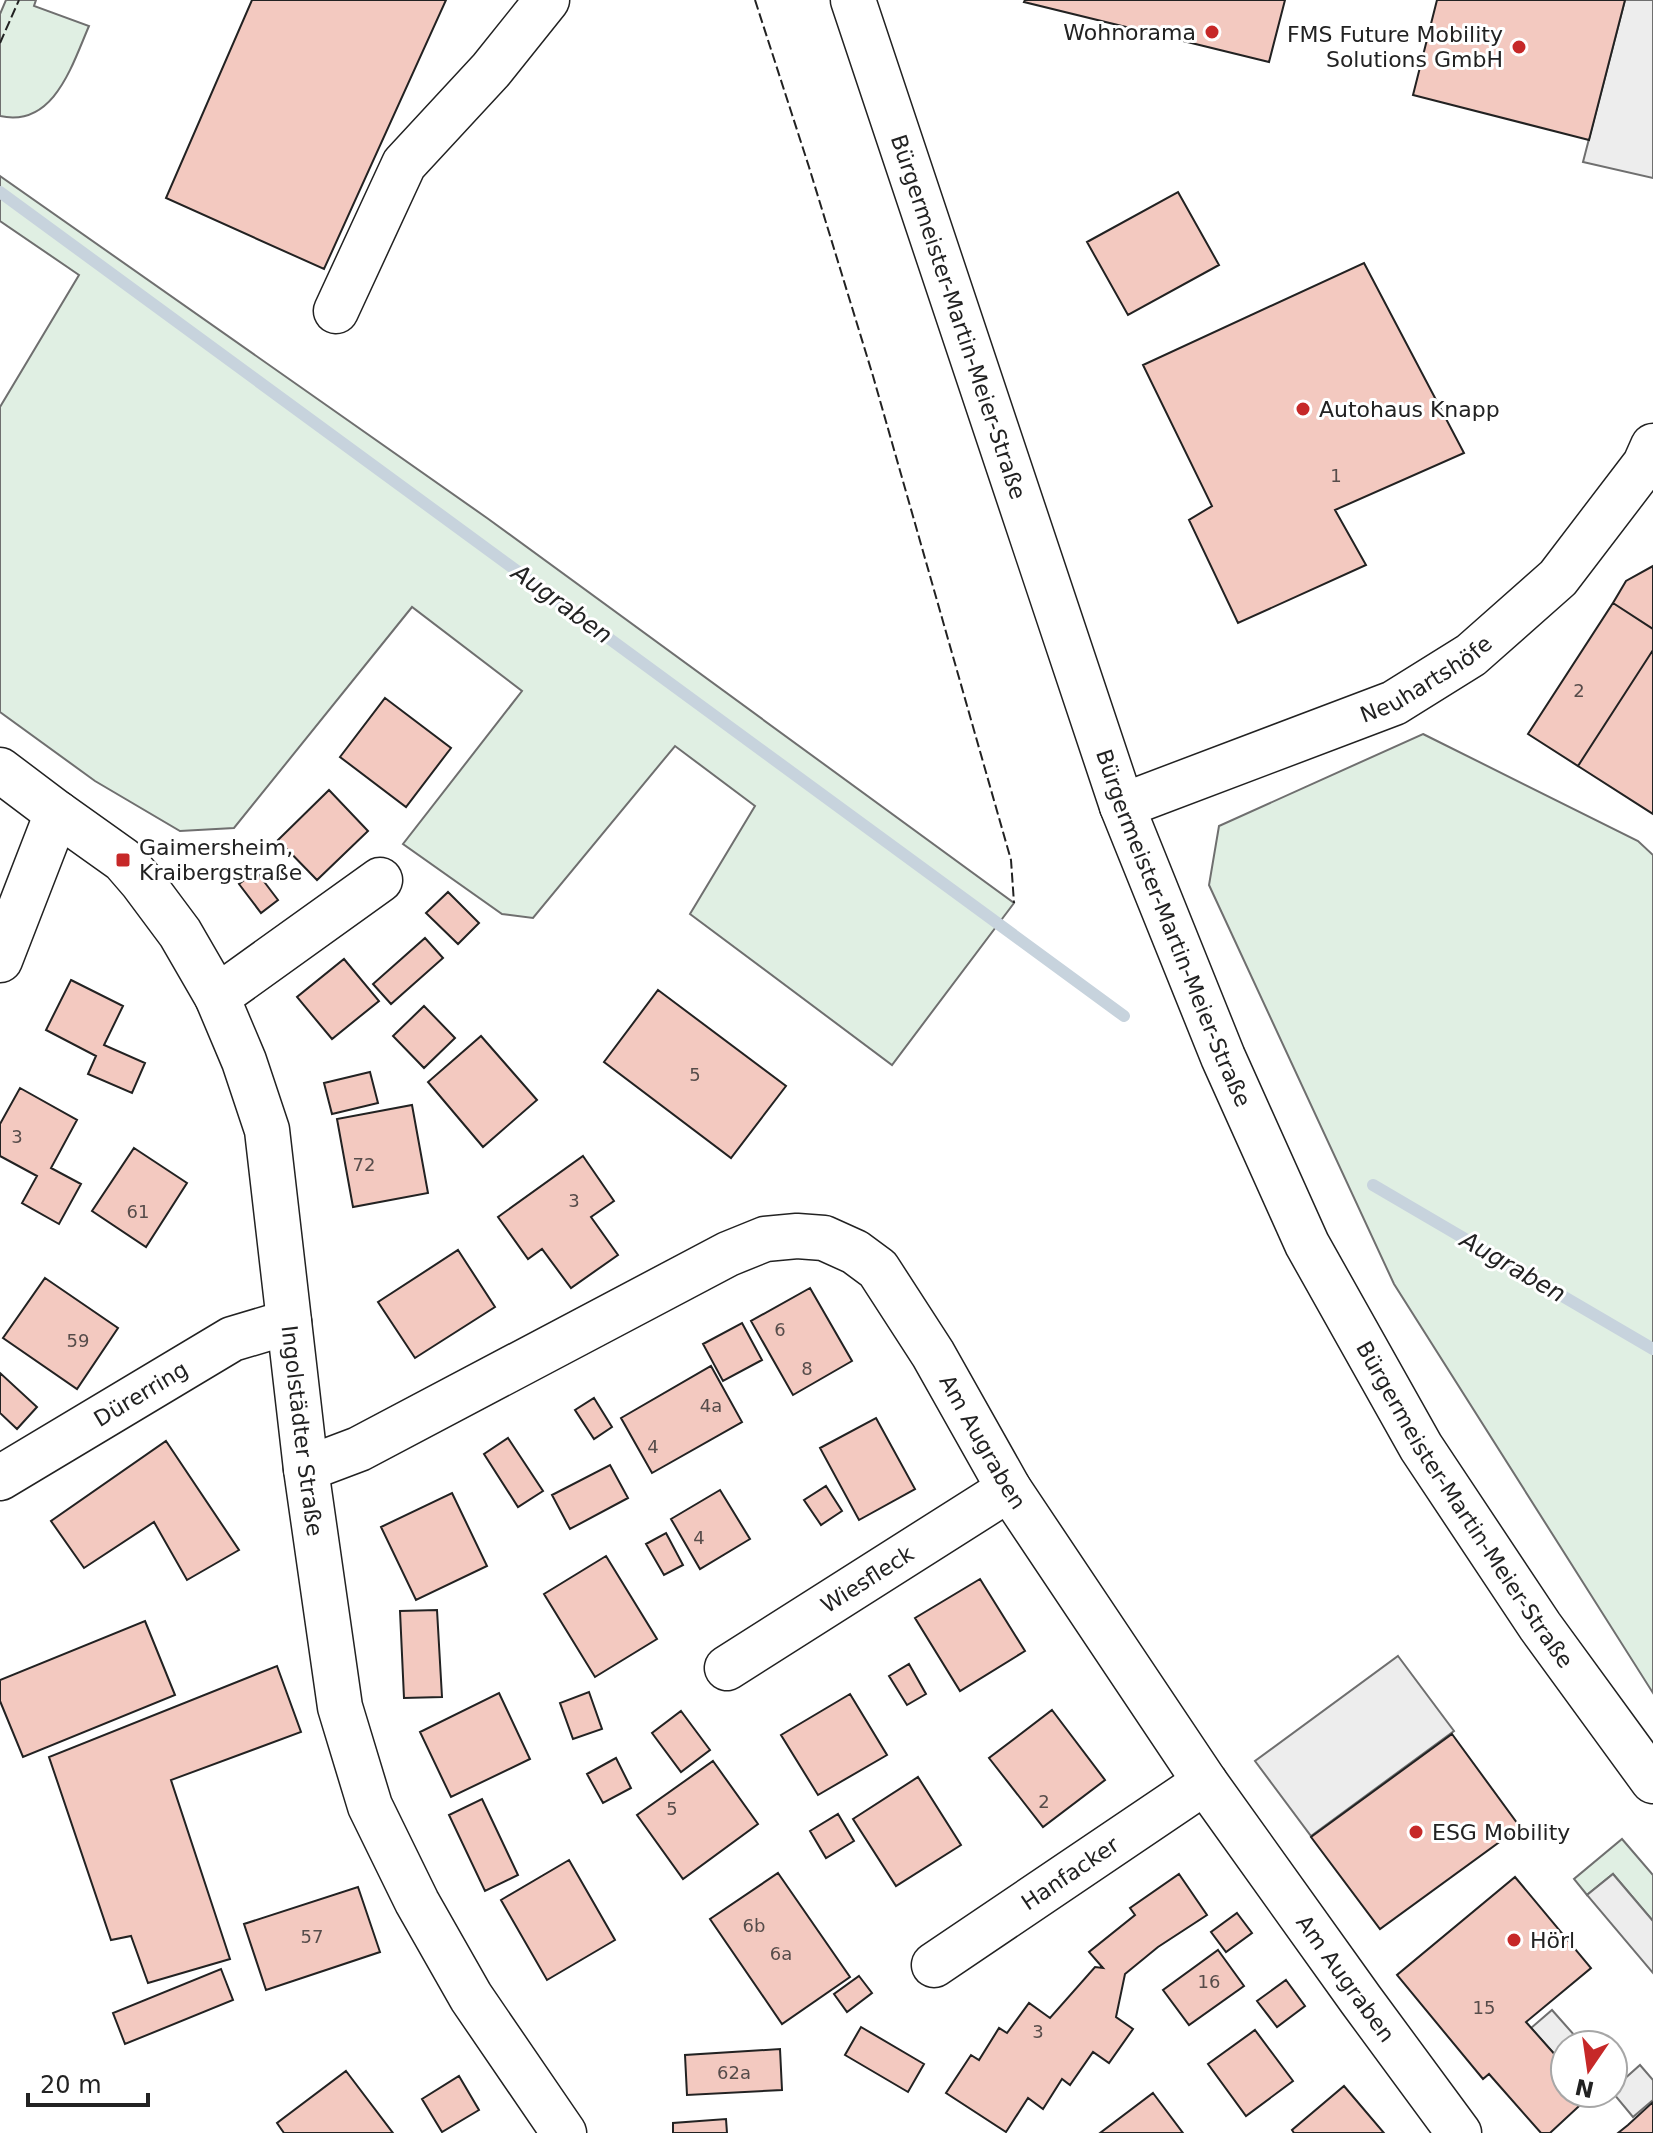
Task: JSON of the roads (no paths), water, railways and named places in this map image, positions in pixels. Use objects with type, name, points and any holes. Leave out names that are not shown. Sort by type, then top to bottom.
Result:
[{"type":"street","points":[[336,311],[404,164],[491,70],[547,0]]},
{"type":"street","name":"Bürgermeister-Martin-Meier-Straße","points":[[853,0],[1122,806],[1223,1057],[1307,1244],[1421,1447],[1540,1626],[1653,1781]]},
{"type":"street","name":"Neuhartshöfe","points":[[1122,806],[1394,703],[1471,655],[1558,578],[1650,460]]},
{"type":"street","name":"Ingolstädter Straße","points":[[0,770],[123,860],[133,871],[180,933],[217,997],[244,1061],[267,1130],[306,1469],[340,1707],[370,1806],[417,1902],[471,1997],[564,2133]]},
{"type":"street","points":[[0,960],[57,813]]},
{"type":"street","points":[[217,997],[380,880]]},
{"type":"street","name":"Am Augraben","points":[[306,1469],[359,1449],[728,1254],[765,1239],[797,1236],[824,1238],[855,1252],[878,1269],[933,1354],[1009,1489],[1205,1782],[1459,2133]]},
{"type":"street","name":"Dürerring","points":[[0,1478],[232,1339],[289,1322]]},
{"type":"street","name":"Wiesfleck","points":[[727,1668],[1009,1489]]},
{"type":"street","name":"Hanfacker","points":[[934,1965],[1205,1782]]},
{"type":"waterway","name":"Augraben","points":[[0,192],[1124,1016]]},
{"type":"waterway","name":"Augraben","points":[[1373,1185],[1653,1349]]},
{"type":"place","name":"Wohnorama","points":[[1212,32]]},
{"type":"place","name":"FMS Future Mobility Solutions GmbH","points":[[1519,47]]},
{"type":"place","name":"Autohaus Knapp","points":[[1303,409]]},
{"type":"place","name":"Gaimersheim, Kraibergstraße","points":[[123,860]]},
{"type":"place","name":"ESG Mobility","points":[[1416,1832]]},
{"type":"place","name":"Hörl","points":[[1514,1940]]}]
